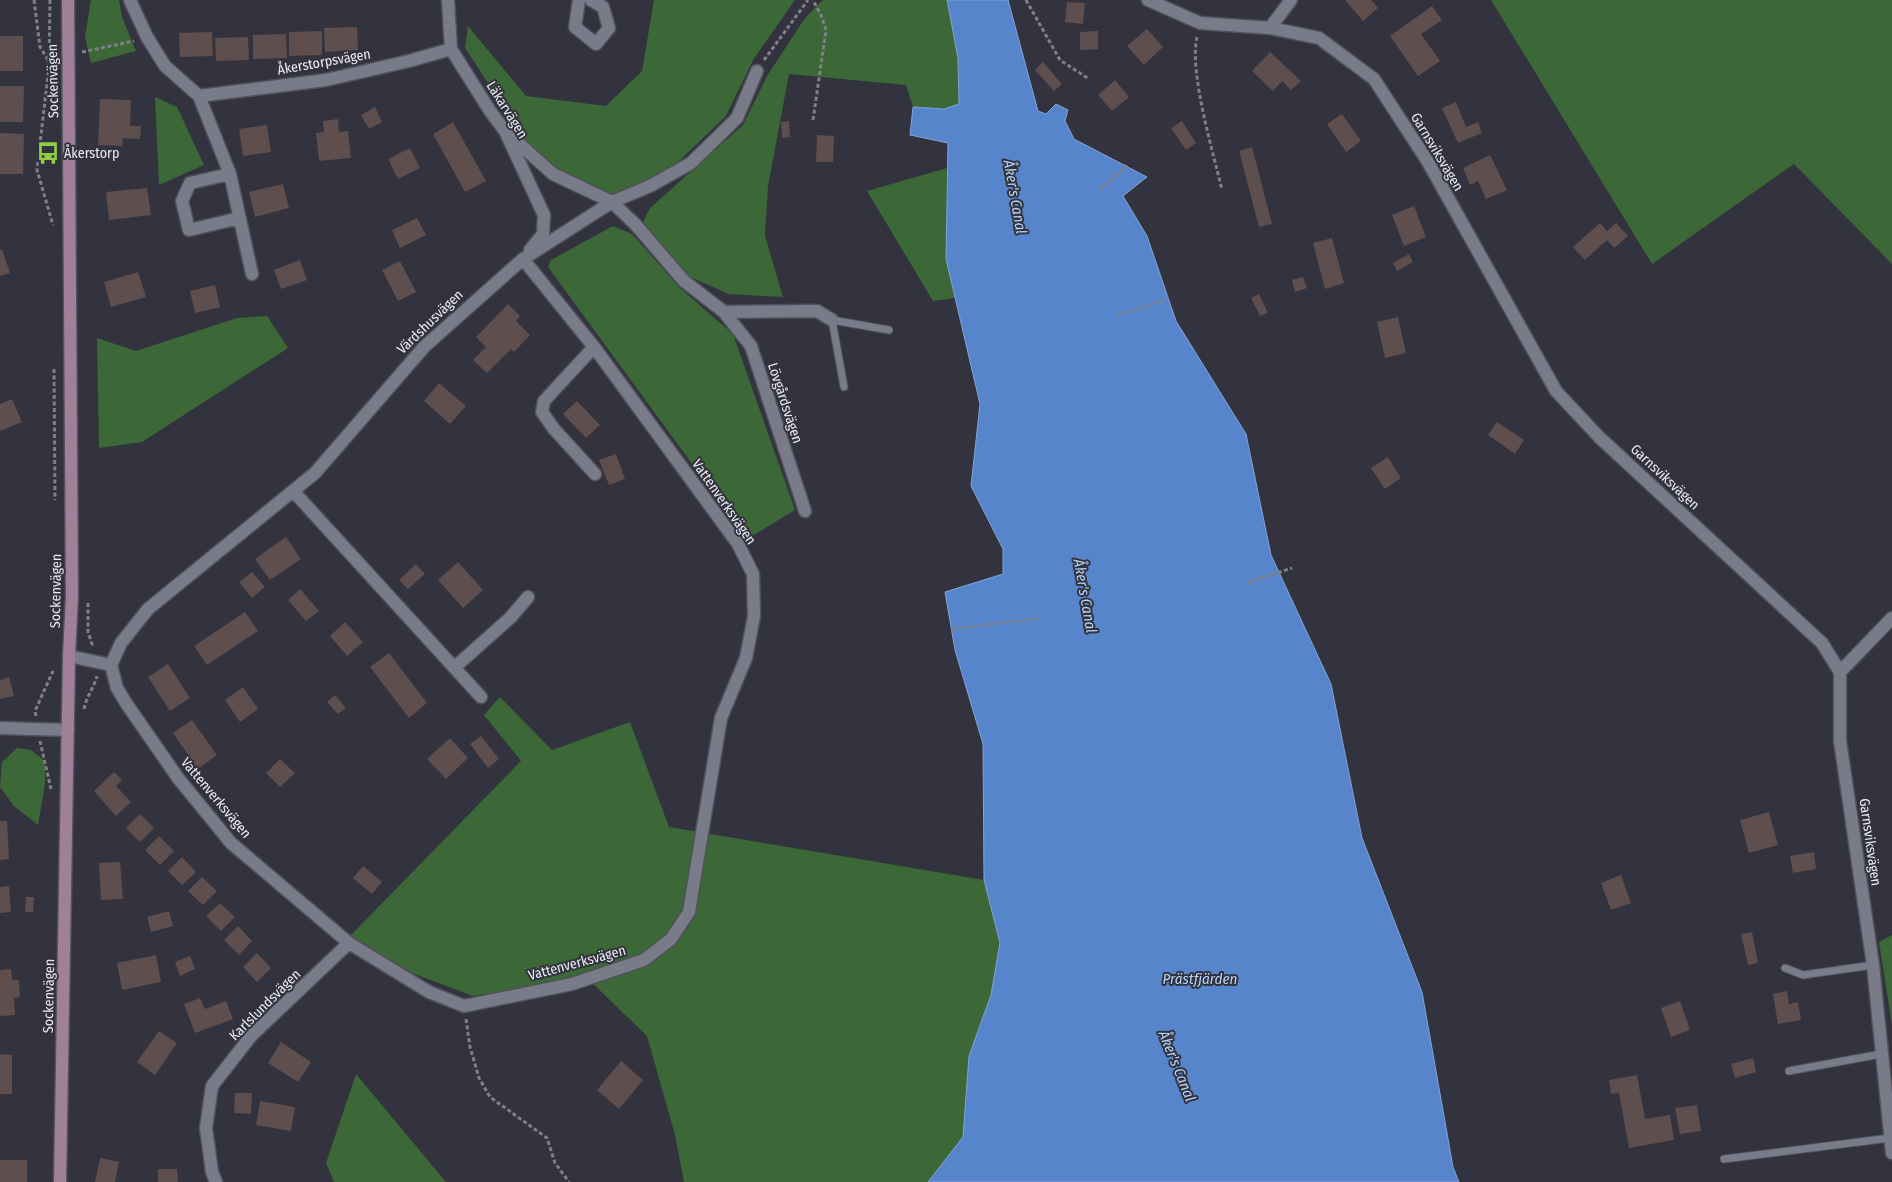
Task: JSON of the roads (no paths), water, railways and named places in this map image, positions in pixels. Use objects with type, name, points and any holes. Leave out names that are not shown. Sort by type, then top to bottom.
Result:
[{"type":"street","name":"Sockenvägen","points":[[60,1182],[72,567],[68,0]]},
{"type":"street","points":[[130,0],[147,37],[165,66],[199,96],[230,174],[252,274]]},
{"type":"street","name":"Läkarvägen","points":[[448,0],[452,49],[490,112],[506,131],[544,215],[542,234],[523,259]]},
{"type":"street","points":[[579,0],[575,27],[596,44],[610,28],[603,7],[591,0]]},
{"type":"street","name":"Garnsviksvägen","points":[[1148,0],[1200,23],[1270,28],[1319,38],[1374,79],[1428,162],[1556,391],[1599,436],[1822,643],[1840,672],[1840,741],[1873,965],[1892,1153]]},
{"type":"street","points":[[1270,28],[1291,0]]},
{"type":"street","name":"Åkerstorpsvägen","points":[[199,96],[326,80],[409,62],[452,49]]},
{"type":"street","name":"Värdshusvägen","points":[[112,665],[121,643],[148,609],[315,473],[424,346],[523,259],[612,202],[652,185],[691,163],[737,118],[757,70]]},
{"type":"street","points":[[506,131],[552,174],[612,202]]},
{"type":"street","points":[[230,174],[190,182],[182,201],[189,230],[240,218]]},
{"type":"street","name":"Lövgårdsvägen","points":[[612,202],[636,225],[684,281],[724,312],[750,346],[805,511]]},
{"type":"street","name":"Vattenverksvägen","points":[[112,665],[116,688],[126,703],[178,778],[231,843],[349,943],[429,992],[464,1006],[572,984],[644,960],[671,939],[689,912],[721,718],[746,658],[754,616],[753,574],[738,544],[594,347],[523,259]]},
{"type":"street","points":[[724,312],[818,311],[832,320]]},
{"type":"street","points":[[594,347],[544,401],[542,412],[554,429],[594,474]]},
{"type":"street","points":[[294,492],[481,697]]},
{"type":"street","points":[[455,667],[510,618],[528,597]]},
{"type":"street","points":[[1840,672],[1892,618]]},
{"type":"street","points":[[69,656],[112,665]]},
{"type":"street","points":[[0,728],[68,730]]},
{"type":"street","name":"Karlslundsvägen","points":[[216,1182],[212,1172],[206,1128],[212,1086],[251,1036],[349,943]]},
{"type":"lane","points":[[844,387],[832,320],[889,330]]},
{"type":"lane","points":[[1785,968],[1804,974],[1873,965]]},
{"type":"lane","points":[[1789,1071],[1882,1054]]},
{"type":"lane","points":[[1724,1159],[1891,1137]]},
{"type":"water","name":"Prästfjärden","points":[[947,0],[1008,0],[1038,111],[1046,114],[1056,104],[1068,110],[1065,121],[1074,139],[1147,177],[1123,196],[1147,236],[1176,321],[1246,434],[1271,555],[1331,684],[1362,838],[1422,992],[1453,1167],[1459,1182],[928,1182],[963,1137],[969,1056],[991,995],[1000,943],[984,880],[983,744],[955,650],[945,592],[1003,574],[1003,549],[971,486],[980,404],[946,259],[948,143],[910,135],[913,107],[944,109],[959,104],[958,58]]},
{"type":"place","name":"Åkerstorp","points":[[48,153]]},
{"type":"water label","name":"Åker's Canal","points":[[1015,197]]},
{"type":"water label","name":"Åker's Canal","points":[[1085,596]]},
{"type":"water label","name":"Åker's Canal","points":[[1177,1066]]}]
